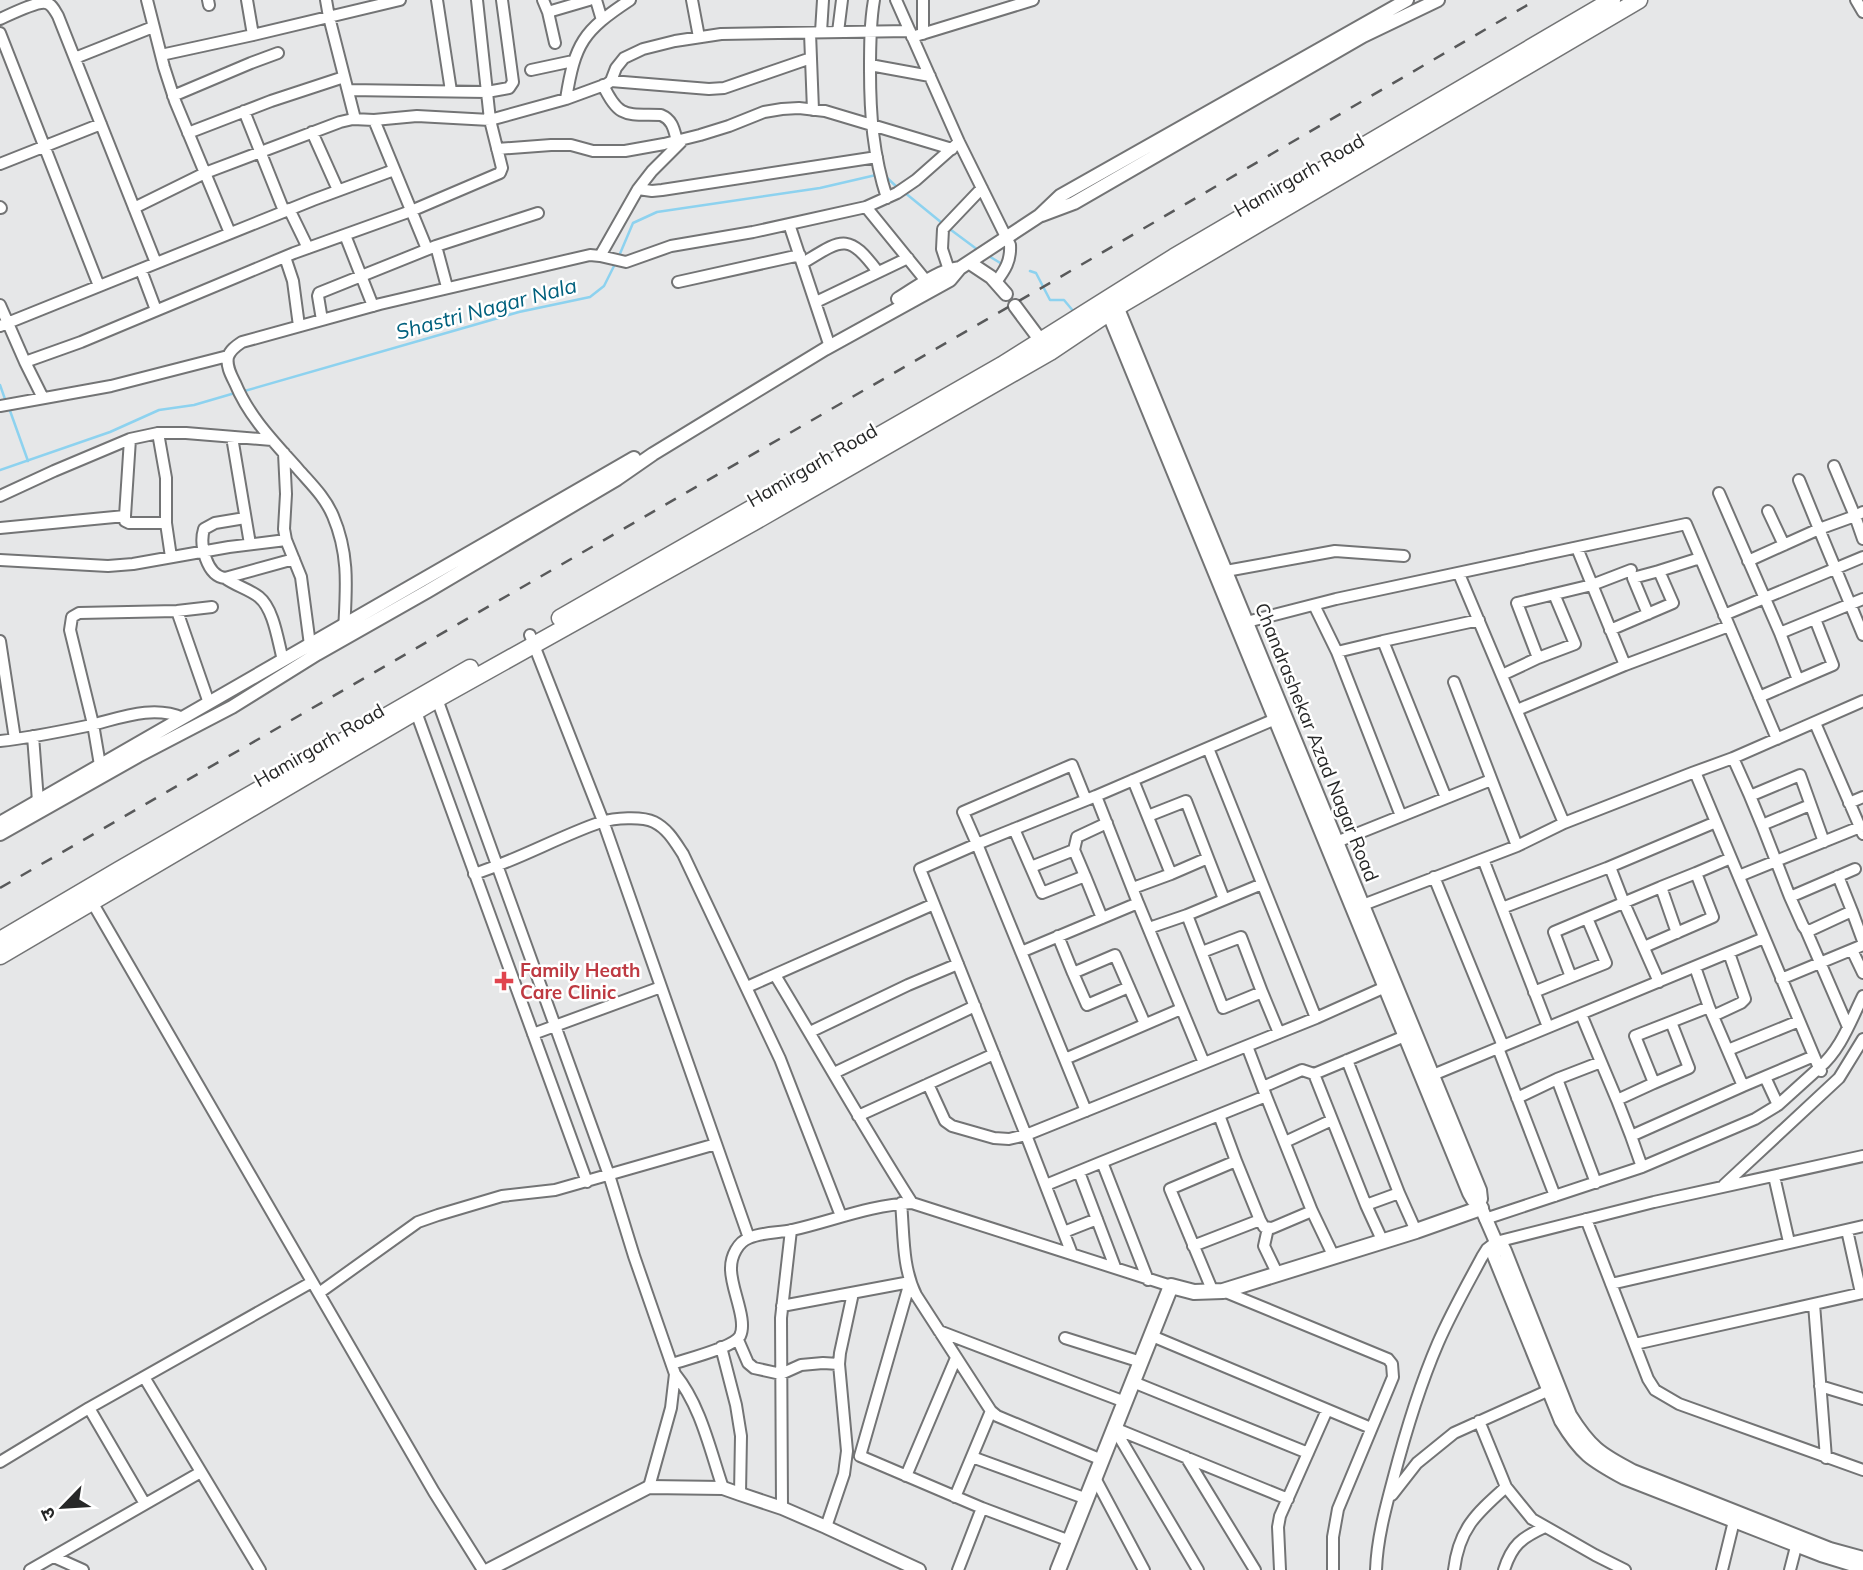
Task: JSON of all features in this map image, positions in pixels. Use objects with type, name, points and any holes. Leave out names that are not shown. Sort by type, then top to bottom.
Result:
[{"type":"main road","name":"Hamirgarh Road","points":[[0,940],[410,702],[754,522],[1058,348],[1110,304],[1174,257],[1612,0]]},
{"type":"main road","name":"Hamirgarh Road","points":[[0,956],[1041,341],[1639,0]]},
{"type":"main road","points":[[1058,1570],[1171,1286],[1194,1292],[1218,1292],[1482,1210]]},
{"type":"street","points":[[147,0],[173,96],[230,233]]},
{"type":"street","points":[[247,0],[253,35]]},
{"type":"street","points":[[327,0],[355,119]]},
{"type":"street","points":[[161,55],[329,17],[371,4],[400,0]]},
{"type":"street","points":[[437,0],[451,91]]},
{"type":"street","points":[[24,362],[81,342],[308,248],[411,211],[500,173],[502,168],[490,120],[477,0]]},
{"type":"street","points":[[348,90],[487,92],[509,88],[513,84],[502,0]]},
{"type":"street","points":[[543,0],[555,43]]},
{"type":"street","points":[[548,12],[589,0]]},
{"type":"street","points":[[596,0],[602,20]]},
{"type":"street","points":[[566,99],[573,61],[586,35],[631,0]]},
{"type":"street","points":[[692,0],[699,37]]},
{"type":"street","points":[[813,110],[811,58],[823,0]]},
{"type":"street","points":[[838,32],[842,0]]},
{"type":"street","points":[[874,0],[870,31],[870,113],[881,179],[892,195]]},
{"type":"street","points":[[896,0],[915,34],[955,145],[982,188],[1001,240],[1010,245],[1009,262],[996,282]]},
{"type":"street","points":[[915,34],[923,0]]},
{"type":"street","points":[[680,141],[667,117],[625,113],[612,104],[607,83],[620,63],[629,55],[675,41],[721,34],[870,31],[915,34],[1033,0]]},
{"type":"street","points":[[0,823],[674,435],[927,282],[964,264],[1039,216],[1060,196],[1407,0]]},
{"type":"street","points":[[1039,216],[1074,203],[1363,36],[1438,0]]},
{"type":"street","points":[[1856,0],[1863,12]]},
{"type":"street","points":[[0,19],[40,3],[48,3],[54,8],[156,263]]},
{"type":"street","points":[[75,58],[153,27]]},
{"type":"street","points":[[0,33],[4,54],[44,146],[99,286]]},
{"type":"street","points":[[173,96],[278,53]]},
{"type":"street","points":[[134,208],[205,173],[340,121],[418,116],[490,120],[566,99],[607,83],[724,88],[811,58]]},
{"type":"street","points":[[531,70],[573,61]]},
{"type":"street","points":[[870,65],[930,76]]},
{"type":"street","points":[[188,133],[344,77]]},
{"type":"street","points":[[497,149],[571,145],[593,151],[625,151],[680,141],[764,112],[782,109],[825,111],[872,126],[955,145]]},
{"type":"street","points":[[244,111],[287,210],[308,248]]},
{"type":"street","points":[[374,120],[411,211],[431,248],[447,287]]},
{"type":"street","points":[[0,164],[101,124]]},
{"type":"street","points":[[312,132],[338,190]]},
{"type":"street","points":[[604,256],[638,189],[680,141]]},
{"type":"street","points":[[344,639],[346,566],[332,515],[321,494],[272,440],[241,398],[228,366],[228,356],[232,349],[242,342],[447,287],[590,255],[626,262],[671,246],[866,207],[916,180],[955,145]]},
{"type":"street","points":[[638,189],[662,190],[877,160]]},
{"type":"street","points":[[3,325],[287,210],[394,170]]},
{"type":"street","points":[[982,188],[943,229],[942,249],[996,282],[1006,293]]},
{"type":"street","points":[[866,207],[927,282]]},
{"type":"street","points":[[322,320],[318,293],[431,248],[538,213]]},
{"type":"street","points":[[789,224],[828,341]]},
{"type":"street","points":[[345,235],[373,306]]},
{"type":"street","points":[[678,282],[801,259],[840,243],[864,252],[878,272]]},
{"type":"street","points":[[285,257],[293,281],[299,326]]},
{"type":"street","points":[[816,302],[908,258]]},
{"type":"street","points":[[0,834],[232,707],[617,479],[653,454],[825,349],[950,280],[964,264]]},
{"type":"street","points":[[141,270],[156,310]]},
{"type":"street","name":"Chandrashekar Azad Nagar Road","points":[[1110,304],[1226,571],[1242,623]]},
{"type":"street","name":"Chandrashekar Azad Nagar Road","points":[[1110,304],[1390,985],[1469,1193],[1482,1210],[1496,1242],[1494,1256],[1554,1388]]},
{"type":"street","points":[[0,305],[3,325],[43,398]]},
{"type":"street","points":[[1015,306],[1041,341]]},
{"type":"street","points":[[0,406],[111,386],[228,356]]},
{"type":"street","points":[[0,496],[130,439],[158,433],[272,440]]},
{"type":"street","points":[[158,433],[166,478],[166,523],[171,557]]},
{"type":"street","points":[[232,436],[250,544]]},
{"type":"street","points":[[130,439],[125,521],[166,523]]},
{"type":"street","points":[[284,453],[284,529],[301,577],[310,645]]},
{"type":"street","points":[[1834,466],[1859,514],[1863,539]]},
{"type":"street","points":[[1799,480],[1863,635]]},
{"type":"street","points":[[1719,493],[1798,680]]},
{"type":"street","points":[[1768,511],[1784,545]]},
{"type":"street","points":[[1748,561],[1859,514]]},
{"type":"street","points":[[0,527],[125,516]]},
{"type":"street","points":[[245,518],[215,523],[206,527],[202,535],[204,551],[213,572],[220,578],[294,559]]},
{"type":"street","points":[[1242,623],[1424,580],[1686,524],[1777,739]]},
{"type":"street","points":[[0,560],[108,566],[286,540]]},
{"type":"street","points":[[1577,548],[1625,666]]},
{"type":"street","points":[[1226,571],[1335,551],[1404,556]]},
{"type":"street","points":[[1517,710],[1625,666],[1726,620],[1763,598],[1863,556]]},
{"type":"street","points":[[1648,614],[1633,578],[1700,558]]},
{"type":"street","points":[[1538,658],[1517,603],[1592,585],[1631,570]]},
{"type":"street","points":[[1610,630],[1673,603],[1659,571]]},
{"type":"street","points":[[1459,574],[1564,823]]},
{"type":"street","points":[[225,578],[266,604],[283,660]]},
{"type":"street","points":[[1502,675],[1538,658],[1576,645],[1554,594]]},
{"type":"street","points":[[1780,633],[1863,599]]},
{"type":"street","points":[[1314,605],[1337,652],[1401,816]]},
{"type":"street","points":[[100,765],[70,630],[72,617],[79,614],[177,611],[212,607]]},
{"type":"street","points":[[177,611],[209,703]]},
{"type":"street","points":[[1759,697],[1833,665],[1815,619]]},
{"type":"street","points":[[1337,652],[1479,620]]},
{"type":"street","points":[[0,640],[15,739]]},
{"type":"street","points":[[531,640],[603,821],[749,1238]]},
{"type":"street","points":[[1383,641],[1446,798]]},
{"type":"street","points":[[1454,682],[1517,846]]},
{"type":"street","points":[[437,699],[609,1175],[673,1369],[694,1405],[723,1489]]},
{"type":"street","points":[[1358,907],[1733,758],[1863,701]]},
{"type":"street","points":[[0,741],[142,713],[160,712],[183,718]]},
{"type":"street","points":[[416,712],[587,1182]]},
{"type":"street","points":[[1072,1254],[920,869],[1280,717]]},
{"type":"street","points":[[1739,876],[1824,842],[1861,831],[1815,723]]},
{"type":"street","points":[[33,736],[38,801]]},
{"type":"street","points":[[1208,748],[1316,1018]]},
{"type":"street","points":[[1733,758],[1790,897],[1848,1027]]},
{"type":"street","points":[[1086,1111],[963,811],[1072,765],[1107,823],[1203,1063]]},
{"type":"street","points":[[1695,772],[1814,1056],[1831,1086]]},
{"type":"street","points":[[1750,796],[1800,775],[1824,842]]},
{"type":"street","points":[[1133,780],[1171,874]]},
{"type":"street","points":[[1332,844],[1490,780]]},
{"type":"street","points":[[1849,803],[1863,797]]},
{"type":"street","points":[[1148,816],[1186,801],[1224,899]]},
{"type":"street","points":[[1762,825],[1810,805]]},
{"type":"street","points":[[474,874],[603,821],[639,818],[652,821],[673,837],[780,1059],[841,1216]]},
{"type":"street","points":[[1502,908],[1610,867],[1716,822]]},
{"type":"street","points":[[1102,918],[1074,850],[1077,837],[1107,823]]},
{"type":"street","points":[[1014,829],[1042,893],[1085,876]]},
{"type":"street","points":[[1031,867],[1074,850]]},
{"type":"street","points":[[1133,888],[1208,858]]},
{"type":"street","points":[[1571,977],[1554,932],[1731,858]]},
{"type":"street","points":[[1483,859],[1548,1027]]},
{"type":"street","points":[[1610,867],[1659,982]]},
{"type":"street","points":[[1790,897],[1855,869]]},
{"type":"street","points":[[1643,947],[1713,917],[1696,873]]},
{"type":"street","points":[[1781,979],[1863,943],[1838,876]]},
{"type":"street","points":[[1434,877],[1555,1196]]},
{"type":"street","points":[[1149,928],[1262,884]]},
{"type":"street","points":[[1661,887],[1677,933]]},
{"type":"street","points":[[92,902],[433,1492],[485,1570],[649,1487],[723,1489],[740,1493],[782,1508],[919,1570]]},
{"type":"street","points":[[1021,952],[1138,903]]},
{"type":"street","points":[[747,987],[934,904]]},
{"type":"street","points":[[1806,930],[1852,911]]},
{"type":"street","points":[[1187,915],[1223,1008],[1262,992]]},
{"type":"street","points":[[1534,992],[1605,963],[1587,918]]},
{"type":"street","points":[[1058,936],[1087,1005],[1129,987]]},
{"type":"street","points":[[1202,952],[1241,937],[1279,1033]]},
{"type":"street","points":[[1427,1077],[1765,938]]},
{"type":"street","points":[[1852,950],[1863,973]]},
{"type":"street","points":[[1654,1083],[1635,1036],[1671,1022],[1741,1003],[1745,999],[1729,953]]},
{"type":"street","points":[[1073,973],[1115,955],[1144,1024]]},
{"type":"street","points":[[810,1032],[958,964]]},
{"type":"street","points":[[1695,967],[1744,1086]]},
{"type":"street","points":[[775,975],[834,1073],[906,1203],[907,1270],[910,1282],[990,1411],[1102,1460]]},
{"type":"street","points":[[928,1084],[946,1121],[952,1126],[994,1138],[1009,1139],[1027,1135],[1316,1018],[1390,985]]},
{"type":"street","name":"Chandrashekar Azad Nagar Road","points":[[1390,985],[1405,1036],[1427,1077]]},
{"type":"street","points":[[533,1034],[661,987]]},
{"type":"street","points":[[1482,1210],[1555,1196],[1597,1183],[1755,1119],[1821,1072],[1834,1054],[1863,996]]},
{"type":"street","points":[[834,1073],[975,1006]]},
{"type":"street","points":[[1065,1059],[1181,1009]]},
{"type":"street","points":[[1581,1014],[1642,1167]]},
{"type":"street","points":[[1728,1050],[1799,1021]]},
{"type":"street","points":[[1616,1100],[1689,1068],[1671,1022]]},
{"type":"street","points":[[1046,1185],[1219,1115],[1302,1070],[1314,1074],[1405,1036]]},
{"type":"street","points":[[1723,1186],[1831,1086],[1850,1062],[1863,1038]]},
{"type":"street","points":[[1247,1046],[1312,1211],[1334,1257]]},
{"type":"street","points":[[858,1116],[994,1054]]},
{"type":"street","points":[[1631,1136],[1814,1056]]},
{"type":"street","points":[[1347,1060],[1416,1231]]},
{"type":"street","points":[[1517,1098],[1601,1062]]},
{"type":"street","points":[[1314,1074],[1383,1242]]},
{"type":"street","points":[[1765,1077],[1777,1105]]},
{"type":"street","points":[[1557,1079],[1597,1183]]},
{"type":"street","points":[[1219,1115],[1264,1224],[1265,1252],[1278,1275]]},
{"type":"street","points":[[1285,1143],[1332,1120]]},
{"type":"street","points":[[319,1293],[418,1222],[438,1214],[502,1196],[555,1190],[587,1182],[716,1144]]},
{"type":"street","points":[[1376,1570],[1388,1501],[1420,1389],[1439,1340],[1487,1249],[1496,1242],[1586,1219],[1863,1156]]},
{"type":"street","points":[[1236,1161],[1170,1189],[1193,1246],[1218,1292],[1388,1359],[1394,1370],[1338,1509],[1333,1537],[1333,1570]]},
{"type":"street","points":[[1102,1162],[1148,1280]]},
{"type":"street","points":[[1079,1172],[1115,1268]]},
{"type":"street","points":[[1774,1175],[1789,1242]]},
{"type":"street","points":[[1366,1205],[1399,1192]]},
{"type":"street","points":[[673,1369],[738,1339],[741,1334],[743,1325],[732,1283],[731,1267],[733,1255],[749,1238],[791,1230],[881,1206],[906,1203],[1171,1286]]},
{"type":"street","points":[[1193,1246],[1312,1211]]},
{"type":"street","points":[[1064,1232],[1097,1219]]},
{"type":"street","points":[[1586,1219],[1648,1379],[1655,1390],[1679,1404],[1863,1470]]},
{"type":"street","points":[[1611,1284],[1863,1226]]},
{"type":"street","points":[[782,1508],[782,1306],[791,1230]]},
{"type":"street","points":[[1635,1344],[1862,1293],[1847,1230]]},
{"type":"street","points":[[0,1462],[89,1408],[313,1282]]},
{"type":"street","points":[[782,1306],[910,1282]]},
{"type":"street","points":[[860,1456],[910,1282]]},
{"type":"street","points":[[826,1527],[844,1474],[847,1451],[839,1364],[853,1293]]},
{"type":"street","points":[[1814,1304],[1826,1458]]},
{"type":"street","points":[[939,1331],[1125,1402]]},
{"type":"street","points":[[1152,1336],[1371,1428]]},
{"type":"street","points":[[1065,1338],[1141,1362]]},
{"type":"street","points":[[738,1339],[750,1366],[781,1374],[801,1365],[839,1364]]},
{"type":"street","points":[[721,1347],[741,1436],[740,1493]]},
{"type":"street","points":[[906,1476],[956,1358]]},
{"type":"street","points":[[649,1487],[671,1408],[673,1369]]},
{"type":"street","points":[[144,1377],[260,1570]]},
{"type":"street","points":[[1133,1382],[1308,1454]]},
{"type":"street","points":[[1820,1386],[1863,1399]]},
{"type":"street","points":[[1388,1501],[1403,1479],[1433,1448],[1454,1433],[1554,1388]]},
{"type":"street","points":[[1554,1388],[1561,1421],[1575,1444],[1594,1461],[1624,1478],[1734,1521],[1863,1558]]},
{"type":"street","points":[[1554,1388],[1584,1438],[1611,1460],[1863,1568]]},
{"type":"street","points":[[89,1408],[145,1504]]},
{"type":"street","points":[[1280,1570],[1280,1516],[1327,1410]]},
{"type":"street","points":[[955,1497],[990,1411]]},
{"type":"street","points":[[1479,1421],[1506,1487],[1532,1518],[1610,1567],[1625,1570]]},
{"type":"street","points":[[1114,1428],[1288,1499]]},
{"type":"street","points":[[1114,1428],[1198,1570]]},
{"type":"street","points":[[847,1451],[982,1508],[1070,1541]]},
{"type":"street","points":[[972,1457],[1087,1499]]},
{"type":"street","points":[[1186,1457],[1255,1570]]},
{"type":"street","points":[[30,1570],[201,1472]]},
{"type":"street","points":[[1095,1478],[1144,1570]]},
{"type":"street","points":[[1454,1570],[1462,1538],[1470,1522],[1506,1487]]},
{"type":"street","points":[[958,1570],[982,1508]]},
{"type":"street","points":[[1722,1570],[1734,1521]]},
{"type":"street","points":[[1504,1570],[1509,1554],[1517,1544],[1545,1527]]},
{"type":"street","points":[[1790,1570],[1797,1541]]},
{"type":"street","points":[[54,1556],[83,1570]]},
{"type":"waterway","name":"Shastri Nagar Nala","points":[[619,256],[633,223],[657,212],[820,188],[876,175]]},
{"type":"waterway","name":"Shastri Nagar Nala","points":[[885,176],[898,188]]},
{"type":"waterway","name":"Shastri Nagar Nala","points":[[904,192],[942,223]]},
{"type":"waterway","name":"Shastri Nagar Nala","points":[[947,227],[978,250]]},
{"type":"waterway","name":"Shastri Nagar Nala","points":[[987,255],[1002,264]]},
{"type":"waterway","name":"Shastri Nagar Nala","points":[[241,392],[519,312],[590,297],[604,286],[616,262]]},
{"type":"waterway","name":"Shastri Nagar Nala","points":[[1030,271],[1036,273],[1050,300],[1064,300],[1074,312]]},
{"type":"waterway","points":[[0,385],[6,402]]},
{"type":"waterway","name":"Shastri Nagar Nala","points":[[0,470],[110,432],[159,410],[194,405],[235,393]]},
{"type":"waterway","points":[[9,408],[28,461]]},
{"type":"railway","points":[[0,888],[1536,0]]},
{"type":"place","name":"Family Heath Care Clinic","points":[[504,981]]}]
